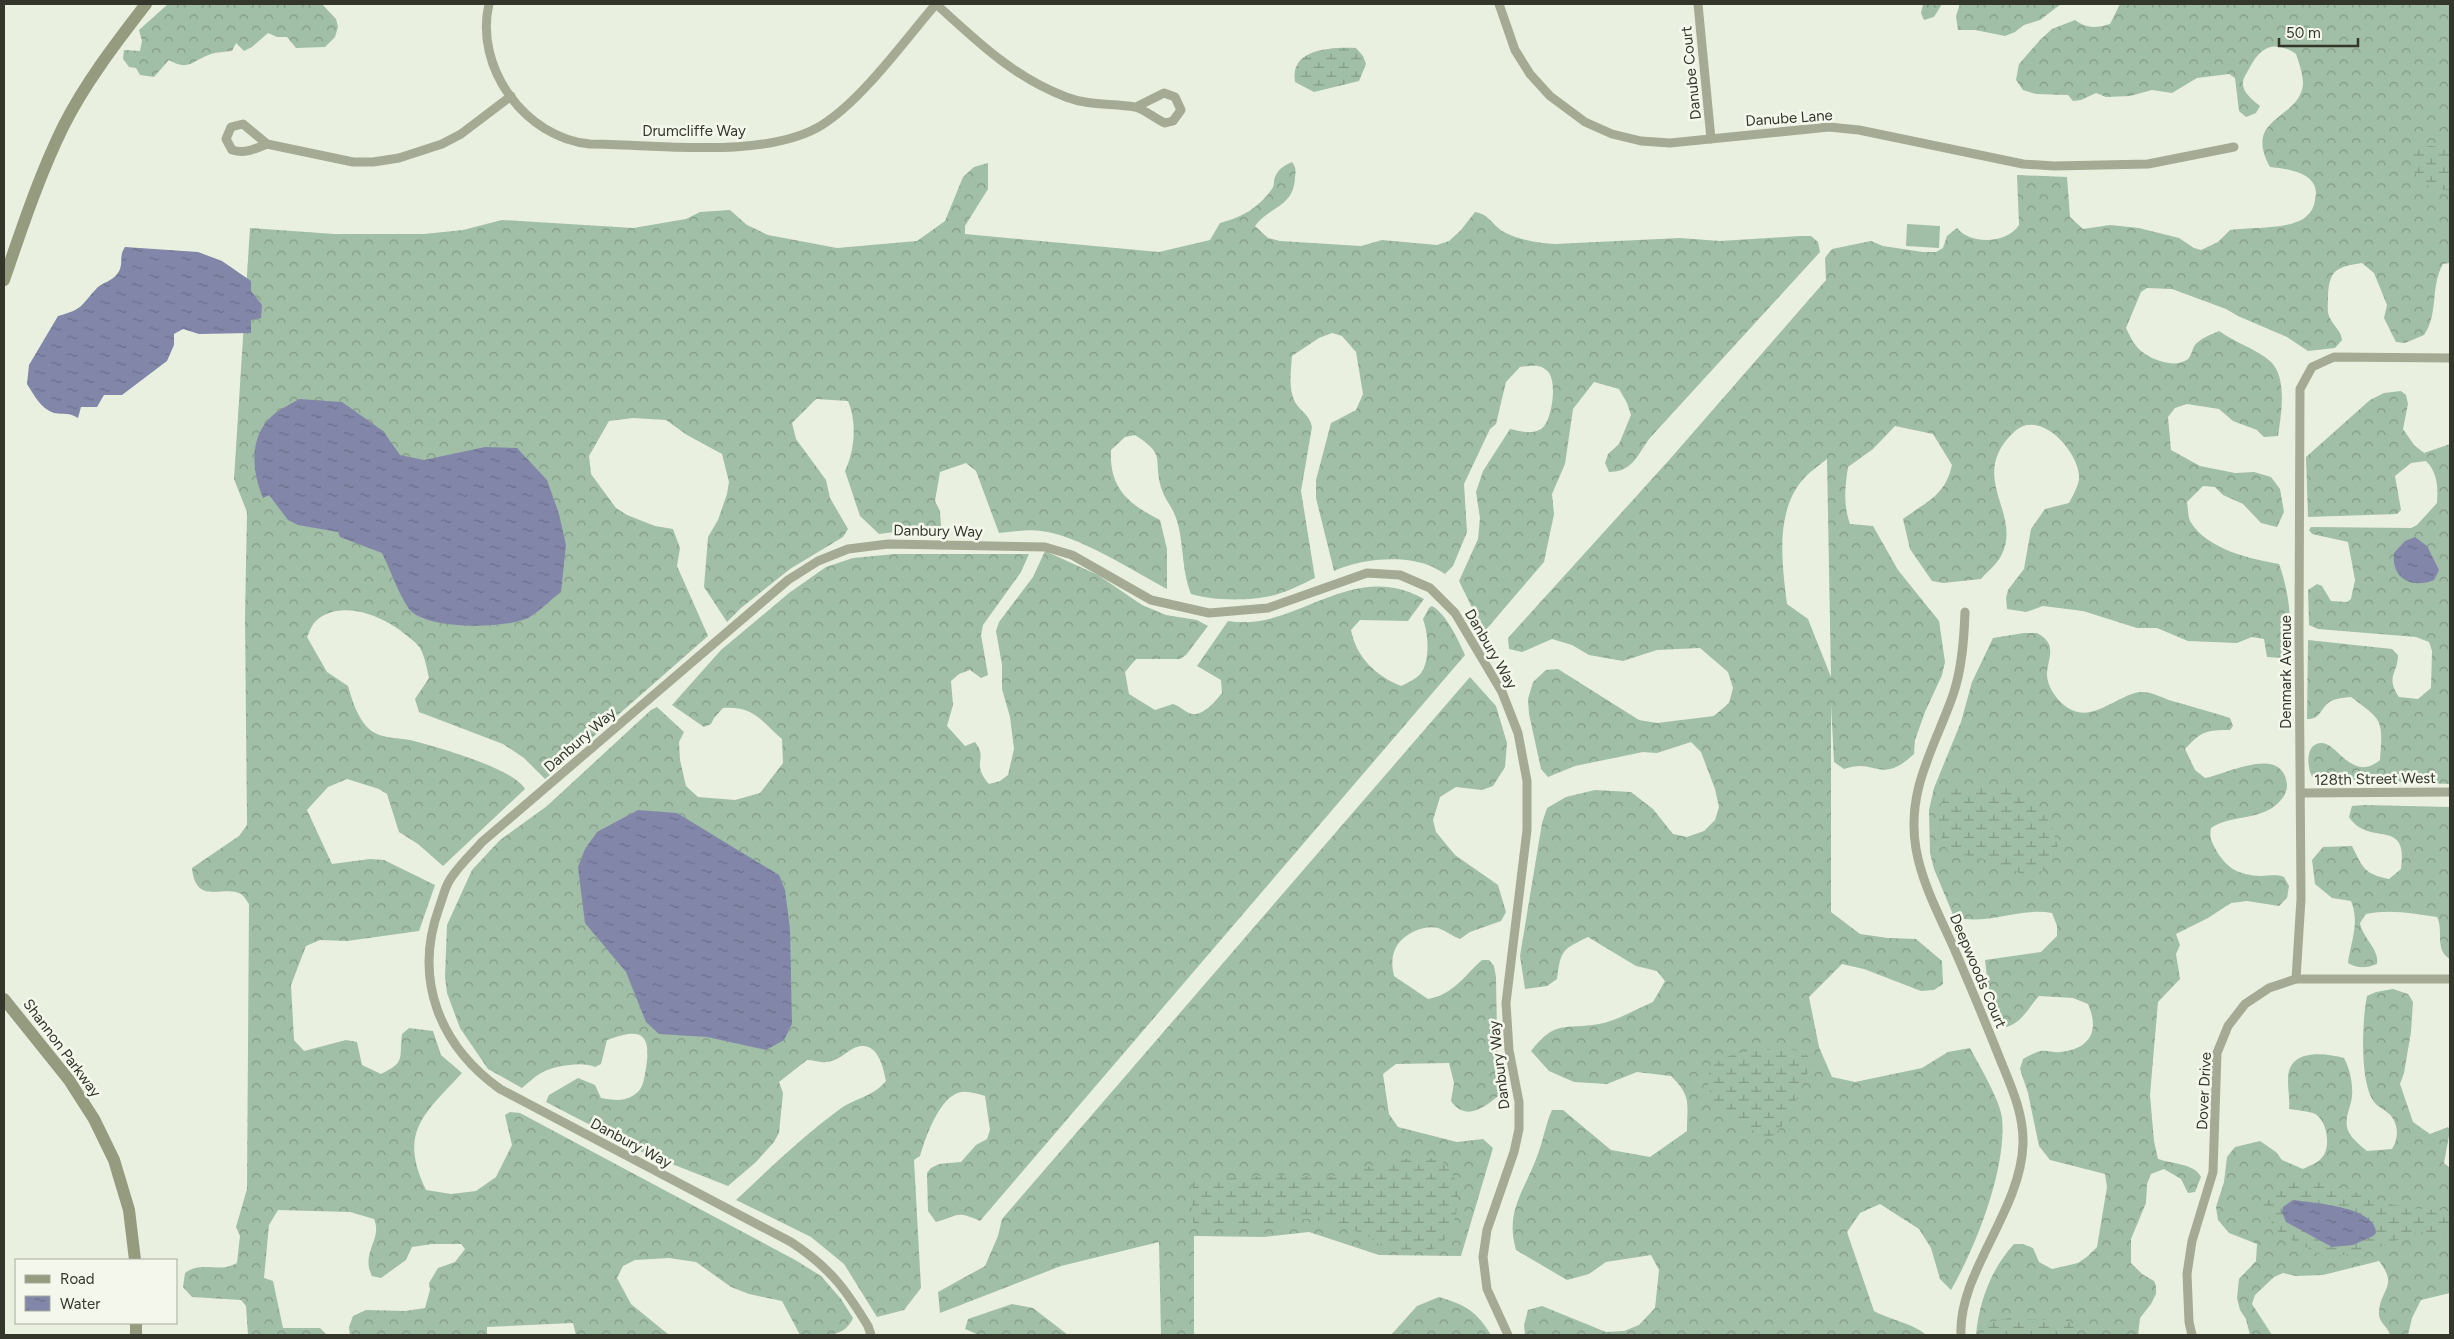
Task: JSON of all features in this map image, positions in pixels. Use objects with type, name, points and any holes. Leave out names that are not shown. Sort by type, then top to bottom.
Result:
[{"type":"street","points":[[4,280],[35,188],[64,126],[105,57],[146,4]]},
{"type":"street","name":"Drumcliffe Way","points":[[489,4],[486,24],[490,56],[500,81],[533,120],[550,131],[576,143],[740,147],[784,140],[821,126],[851,102],[936,4]]},
{"type":"street","points":[[936,4],[1003,64],[1032,82],[1068,98],[1086,103],[1136,108],[1165,123],[1173,121],[1181,110],[1175,97],[1164,93],[1136,108]]},
{"type":"street","name":"Danube Lane","points":[[1499,4],[1509,36],[1522,62],[1540,86],[1573,114],[1612,134],[1641,141],[1670,143],[1711,140],[1829,127],[1859,130],[2023,164],[2054,166],[2148,164],[2234,147]]},
{"type":"street","name":"Danube Court","points":[[1698,4],[1711,140]]},
{"type":"street","points":[[266,144],[353,162],[399,158],[442,144],[461,134],[511,96]]},
{"type":"street","name":"Denmark Avenue","points":[[2296,979],[2301,899],[2300,388],[2312,367],[2334,357],[2450,358]]},
{"type":"street","name":"Danbury Way","points":[[871,1335],[868,1326],[838,1280],[816,1258],[797,1246],[500,1090],[477,1073],[448,1035],[431,988],[428,961],[430,931],[448,883],[482,842],[788,580],[818,561],[848,549],[888,544],[1045,546],[1072,555],[1151,600],[1209,614],[1268,608],[1367,573],[1400,575],[1430,588],[1455,613],[1502,692],[1518,733],[1527,781],[1527,830],[1506,1003],[1509,1050],[1519,1102],[1519,1129],[1514,1152],[1487,1230],[1483,1257],[1487,1289],[1508,1335]]},
{"type":"street","name":"Deepwoods Court","points":[[1961,1335],[1964,1305],[2013,1193],[2023,1144],[2022,1121],[2016,1100],[1974,993],[1928,890],[1921,871],[1914,832],[1913,810],[1918,785],[1930,750],[1953,695],[1959,672],[1964,648],[1965,612]]},
{"type":"street","name":"128th Street West","points":[[2301,793],[2450,792]]},
{"type":"street","name":"Dover Drive","points":[[2192,1335],[2189,1322],[2187,1274],[2192,1241],[2213,1172],[2217,1053],[2228,1026],[2246,1004],[2269,988],[2296,979],[2450,979]]},
{"type":"street","name":"Shannon Parkway","points":[[4,999],[69,1080],[94,1119],[114,1160],[129,1210],[135,1259]]},
{"type":"green space","points":[[168,4],[322,4],[336,19],[338,27],[335,37],[325,47],[296,48],[287,37],[277,37],[268,33],[252,47],[244,51],[236,43],[232,51],[211,54],[191,64],[181,65],[169,60],[154,77],[140,75],[136,68],[129,67],[123,59],[124,50],[140,51],[142,41],[139,30]]},
{"type":"green space","points":[[1923,4],[1942,4],[1934,17],[1924,20],[1921,13]]},
{"type":"green space","points":[[1960,4],[2061,4],[2040,20],[2024,25],[2015,32],[2005,36],[1975,30],[1958,30],[1956,16]]},
{"type":"green space","points":[[2120,4],[2450,4],[2450,263],[2443,264],[2439,273],[2429,327],[2424,335],[2405,343],[2396,342],[2384,318],[2387,305],[2374,273],[2362,263],[2341,268],[2336,271],[2330,280],[2328,314],[2340,333],[2342,340],[2335,348],[2308,351],[2287,337],[2226,309],[2172,289],[2147,288],[2141,292],[2126,328],[2141,351],[2164,362],[2183,362],[2188,359],[2197,343],[2219,331],[2265,357],[2276,368],[2282,397],[2278,436],[2264,437],[2257,430],[2233,421],[2219,409],[2187,404],[2175,408],[2168,417],[2171,450],[2200,466],[2235,473],[2254,472],[2271,477],[2280,489],[2284,512],[2277,527],[2261,523],[2243,504],[2223,495],[2215,487],[2203,486],[2187,502],[2190,521],[2197,531],[2207,539],[2242,556],[2279,564],[2290,611],[2287,648],[2282,658],[2267,657],[2264,639],[2252,637],[2237,643],[2188,641],[2157,628],[2137,628],[2083,611],[2043,606],[2026,612],[2007,609],[2006,598],[2008,590],[2024,569],[2031,529],[2045,509],[2069,503],[2078,482],[2077,465],[2072,454],[2056,435],[2046,429],[2035,425],[2025,426],[2015,431],[2001,448],[1995,464],[1995,479],[2006,525],[2006,540],[2001,556],[1981,579],[1943,583],[1932,581],[1910,549],[1903,519],[1940,491],[1945,484],[1952,465],[1933,434],[1895,426],[1873,449],[1848,467],[1845,496],[1850,524],[1873,526],[1898,570],[1939,621],[1945,662],[1942,675],[1925,712],[1915,740],[1914,754],[1893,768],[1885,770],[1855,766],[1844,769],[1834,762],[1831,704],[1831,912],[1860,934],[1916,939],[1942,961],[1943,984],[1934,990],[1921,991],[1864,969],[1842,964],[1809,997],[1819,1047],[1832,1077],[1855,1082],[1922,1068],[1948,1052],[1970,1048],[1993,1092],[2002,1118],[2000,1160],[1988,1207],[1970,1252],[1951,1290],[1940,1279],[1931,1248],[1919,1229],[1880,1204],[1860,1213],[1847,1232],[1874,1311],[1916,1328],[1926,1335],[1525,1335],[1524,1325],[1528,1310],[1542,1306],[1606,1332],[1624,1331],[1639,1325],[1655,1308],[1659,1270],[1651,1255],[1606,1262],[1589,1274],[1567,1280],[1516,1250],[1513,1235],[1515,1210],[1539,1151],[1552,1110],[1563,1110],[1611,1150],[1650,1157],[1687,1131],[1687,1100],[1678,1083],[1671,1076],[1637,1072],[1607,1084],[1574,1082],[1549,1071],[1531,1051],[1547,1034],[1554,1030],[1599,1024],[1620,1018],[1653,1002],[1665,981],[1657,971],[1636,966],[1588,937],[1564,952],[1557,979],[1547,986],[1525,989],[1520,956],[1542,823],[1547,808],[1566,797],[1595,790],[1631,792],[1653,809],[1673,834],[1687,837],[1704,831],[1715,820],[1719,807],[1715,789],[1701,752],[1691,742],[1657,753],[1643,752],[1575,766],[1548,777],[1541,769],[1529,714],[1528,699],[1533,682],[1546,670],[1558,669],[1639,720],[1657,723],[1714,716],[1729,703],[1733,688],[1728,672],[1700,648],[1657,650],[1623,661],[1589,655],[1572,645],[1552,639],[1522,652],[1509,649],[1508,638],[1670,459],[1826,280],[1825,258],[1832,249],[1871,241],[1883,246],[1936,252],[1943,248],[1947,236],[1957,228],[1963,234],[1979,240],[1998,239],[2006,236],[2019,225],[2017,175],[2067,177],[2070,217],[2083,229],[2110,225],[2139,228],[2179,238],[2194,248],[2201,250],[2218,242],[2230,230],[2287,225],[2295,223],[2308,215],[2314,203],[2316,191],[2314,184],[2302,174],[2270,167],[2263,150],[2263,138],[2267,128],[2293,105],[2300,96],[2303,84],[2302,72],[2296,54],[2282,47],[2269,47],[2259,54],[2244,78],[2243,85],[2247,94],[2260,106],[2256,113],[2246,117],[2239,111],[2235,78],[2229,74],[2197,78],[2172,93],[2152,90],[2130,96],[2106,97],[2096,93],[2081,100],[2073,101],[2068,95],[2036,94],[2023,90],[2016,80],[2019,64],[2052,29],[2075,20],[2092,27],[2110,24]],"holes":[[[1827,459],[1831,677],[1808,619],[1787,604],[1782,554],[1785,520],[1789,504],[1796,489],[1806,476]]]},
{"type":"green space","points":[[1356,48],[1363,56],[1366,64],[1359,81],[1314,92],[1295,82],[1295,71],[1299,62],[1306,56],[1325,49]]},
{"type":"green space","points":[[2431,146],[2450,148],[2450,191],[2427,185],[2421,180],[2412,166],[2410,155],[2412,151],[2415,148]]},
{"type":"green space","points":[[1292,162],[1296,173],[1294,187],[1290,195],[1286,201],[1267,214],[1255,226],[1268,238],[1280,241],[1361,246],[1382,240],[1437,245],[1449,241],[1461,230],[1475,212],[1484,215],[1510,235],[1542,243],[1680,238],[1720,241],[1811,236],[1818,242],[1820,252],[1649,439],[1633,462],[1629,466],[1617,471],[1609,472],[1605,463],[1608,454],[1619,444],[1631,415],[1619,389],[1594,382],[1573,409],[1565,464],[1552,494],[1554,514],[1544,562],[1484,632],[1459,581],[1478,539],[1480,518],[1476,492],[1483,471],[1510,429],[1525,432],[1537,431],[1545,425],[1548,419],[1553,385],[1549,373],[1539,366],[1520,367],[1506,382],[1496,424],[1490,429],[1464,484],[1467,532],[1453,566],[1445,574],[1417,562],[1393,559],[1368,561],[1334,571],[1316,498],[1316,480],[1331,423],[1356,410],[1363,394],[1356,352],[1342,336],[1332,333],[1319,338],[1292,356],[1291,391],[1295,402],[1307,416],[1312,427],[1301,491],[1315,578],[1275,595],[1244,599],[1210,598],[1191,594],[1179,527],[1175,514],[1162,490],[1155,453],[1152,448],[1135,435],[1125,437],[1111,450],[1113,475],[1117,485],[1130,501],[1160,520],[1167,549],[1167,589],[1088,546],[1071,539],[1031,530],[999,533],[976,471],[966,463],[940,472],[935,501],[940,511],[941,526],[879,534],[860,516],[845,471],[851,454],[854,436],[853,418],[848,401],[816,399],[792,423],[796,439],[826,480],[830,498],[848,529],[843,537],[790,569],[741,608],[727,622],[704,587],[708,537],[718,520],[729,482],[722,454],[687,435],[666,420],[633,418],[609,421],[589,456],[591,474],[616,508],[627,515],[655,526],[673,529],[680,548],[677,566],[708,636],[545,779],[524,758],[503,744],[419,712],[415,699],[429,678],[426,663],[419,646],[397,628],[374,616],[348,610],[335,611],[324,615],[314,623],[307,637],[327,672],[348,686],[363,723],[372,731],[383,736],[425,744],[474,760],[507,774],[518,781],[525,789],[443,866],[418,844],[399,832],[387,794],[379,789],[347,779],[328,787],[307,810],[332,864],[370,859],[384,860],[435,885],[419,931],[347,941],[320,940],[306,946],[291,985],[294,1040],[304,1051],[346,1040],[357,1042],[362,1065],[381,1074],[398,1063],[401,1054],[402,1034],[409,1028],[433,1031],[441,1055],[462,1073],[436,1100],[419,1125],[415,1138],[414,1153],[426,1190],[451,1194],[476,1191],[496,1177],[512,1145],[505,1115],[510,1112],[520,1113],[797,1261],[821,1276],[841,1299],[853,1318],[844,1330],[838,1333],[800,1335],[782,1301],[749,1294],[731,1287],[696,1262],[669,1258],[635,1260],[623,1266],[617,1278],[631,1304],[669,1335],[576,1335],[573,1323],[487,1327],[487,1335],[350,1335],[349,1327],[353,1316],[366,1310],[405,1311],[425,1308],[430,1290],[429,1283],[438,1268],[455,1262],[465,1249],[461,1244],[432,1244],[412,1247],[406,1260],[381,1278],[372,1276],[369,1260],[376,1233],[374,1219],[350,1212],[278,1210],[269,1225],[264,1278],[273,1281],[283,1328],[320,1328],[327,1335],[248,1335],[246,1306],[241,1300],[192,1297],[183,1287],[185,1273],[192,1269],[223,1267],[237,1263],[240,1236],[236,1227],[247,1189],[249,904],[241,894],[227,891],[205,891],[199,887],[195,880],[192,868],[239,836],[247,825],[245,618],[247,512],[234,479],[250,228],[334,234],[424,234],[463,230],[502,220],[633,228],[686,219],[700,212],[730,210],[747,225],[768,235],[837,248],[917,241],[945,221],[963,177],[974,167],[988,163],[988,189],[965,226],[965,234],[1159,252],[1210,240],[1220,223],[1243,215],[1267,196],[1273,188],[1274,179],[1278,172]]},
{"type":"green space","points":[[1907,224],[1940,226],[1939,248],[1906,246]]},
{"type":"green space","points":[[2401,391],[2406,395],[2408,404],[2403,429],[2414,445],[2424,453],[2450,444],[2450,784],[2313,778],[2309,769],[2308,757],[2312,747],[2316,744],[2328,745],[2354,765],[2370,766],[2380,760],[2381,728],[2375,717],[2351,697],[2332,701],[2317,716],[2307,719],[2308,640],[2392,649],[2398,655],[2393,675],[2393,684],[2399,697],[2418,699],[2431,688],[2432,651],[2429,642],[2416,637],[2318,629],[2309,625],[2308,590],[2317,584],[2322,586],[2331,601],[2347,602],[2351,599],[2355,580],[2348,542],[2312,534],[2309,530],[2311,527],[2411,528],[2417,525],[2437,503],[2435,476],[2426,461],[2411,463],[2395,476],[2401,510],[2397,514],[2308,517],[2306,457],[2370,400],[2384,393]]},
{"type":"green space","points":[[1045,551],[1098,575],[1142,605],[1166,615],[1197,620],[1208,626],[1186,655],[1180,659],[1136,659],[1125,672],[1129,694],[1155,710],[1173,704],[1187,712],[1197,714],[1211,706],[1219,697],[1222,693],[1221,680],[1197,666],[1228,621],[1253,622],[1277,617],[1347,591],[1372,587],[1397,589],[1424,599],[1408,621],[1360,620],[1351,630],[1357,649],[1362,657],[1383,677],[1392,682],[1401,686],[1416,678],[1423,670],[1427,658],[1428,644],[1423,619],[1432,606],[1447,622],[1465,655],[980,1221],[958,1215],[936,1222],[928,1211],[927,1173],[931,1168],[939,1164],[961,1162],[976,1145],[987,1139],[990,1130],[985,1096],[971,1092],[962,1092],[947,1100],[935,1118],[920,1156],[914,1160],[921,1288],[904,1310],[877,1317],[844,1264],[811,1237],[736,1200],[826,1119],[846,1105],[875,1091],[886,1081],[881,1061],[873,1050],[862,1046],[854,1048],[830,1062],[807,1060],[779,1082],[783,1093],[779,1133],[774,1142],[756,1162],[728,1186],[644,1153],[546,1102],[549,1095],[578,1078],[595,1085],[601,1098],[622,1100],[637,1093],[644,1079],[647,1056],[647,1046],[641,1036],[627,1034],[607,1040],[601,1064],[595,1067],[576,1064],[546,1070],[522,1088],[488,1069],[460,1028],[447,993],[445,977],[447,925],[472,870],[500,840],[547,806],[651,710],[657,707],[684,732],[679,742],[680,760],[686,786],[698,797],[735,800],[760,793],[783,763],[782,739],[762,720],[742,709],[723,708],[711,724],[704,727],[672,705],[721,650],[789,593],[826,567],[853,558],[895,554],[1029,554],[1021,572],[983,625],[981,635],[988,675],[981,678],[970,670],[959,674],[951,681],[953,705],[947,726],[965,746],[975,742],[979,748],[981,771],[989,784],[1000,781],[1008,775],[1014,749],[1010,717],[1002,689],[1002,665],[996,631],[999,622],[1033,577]]},
{"type":"green space","points":[[2037,633],[2047,641],[2050,655],[2047,678],[2051,689],[2058,699],[2070,709],[2079,712],[2097,710],[2124,697],[2146,692],[2230,718],[2233,726],[2230,730],[2215,730],[2200,735],[2185,749],[2195,770],[2205,778],[2252,764],[2265,763],[2275,766],[2283,772],[2287,784],[2283,797],[2272,808],[2265,812],[2218,824],[2211,828],[2210,835],[2220,857],[2234,870],[2253,875],[2284,877],[2289,886],[2287,898],[2279,906],[2247,901],[2231,903],[2208,918],[2176,934],[2180,945],[2176,954],[2180,979],[2158,1002],[2150,1095],[2154,1141],[2158,1159],[2188,1166],[2198,1172],[2201,1177],[2195,1192],[2188,1193],[2181,1179],[2164,1169],[2151,1174],[2147,1184],[2146,1203],[2131,1239],[2131,1263],[2142,1274],[2154,1281],[2156,1294],[2140,1318],[2138,1335],[1976,1335],[1980,1310],[1988,1286],[1999,1264],[2014,1244],[2023,1244],[2033,1248],[2039,1262],[2052,1269],[2078,1263],[2097,1247],[2107,1187],[2105,1174],[2050,1160],[2039,1146],[2028,1093],[2020,1069],[2023,1059],[2036,1052],[2070,1050],[2085,1043],[2090,1037],[2093,1022],[2088,1004],[2073,998],[2039,996],[2020,1020],[2003,1028],[1998,1021],[1990,996],[1985,960],[2041,952],[2057,936],[2057,926],[2052,913],[2027,912],[1979,919],[1954,917],[1934,869],[1930,853],[1929,810],[1934,788],[1961,722],[1972,682],[1993,638]]},
{"type":"green space","points":[[1470,677],[1496,706],[1507,743],[1505,767],[1493,786],[1482,790],[1456,787],[1440,797],[1433,820],[1436,832],[1455,855],[1498,885],[1506,912],[1501,921],[1470,932],[1460,939],[1435,927],[1415,931],[1398,944],[1392,961],[1394,976],[1428,999],[1437,997],[1452,989],[1482,960],[1489,960],[1494,966],[1496,977],[1498,1096],[1474,1111],[1468,1112],[1456,1107],[1451,1101],[1454,1083],[1449,1063],[1396,1064],[1383,1074],[1389,1114],[1398,1127],[1457,1142],[1483,1139],[1493,1148],[1461,1256],[1379,1255],[1309,1232],[1264,1237],[1194,1236],[1194,1335],[1161,1335],[1159,1242],[1061,1266],[940,1313],[938,1292],[985,1266],[998,1236],[1002,1219]]},
{"type":"green space","points":[[1968,787],[2014,788],[2023,792],[2038,805],[2044,812],[2053,830],[2058,849],[2043,871],[2025,875],[1994,862],[1948,851],[1941,836],[1939,817],[1943,800],[1948,793],[1956,789]]},
{"type":"green space","points":[[2352,806],[2450,807],[2450,959],[2442,950],[2437,917],[2384,912],[2366,914],[2360,923],[2376,954],[2377,964],[2362,967],[2348,963],[2355,924],[2354,909],[2351,901],[2332,898],[2315,884],[2312,860],[2323,847],[2352,846],[2365,869],[2374,875],[2389,879],[2401,869],[2402,853],[2399,843],[2393,837],[2367,831],[2357,826],[2349,817]]},
{"type":"green space","points":[[2393,989],[2408,994],[2413,1002],[2411,1032],[2404,1073],[2400,1084],[2413,1122],[2430,1134],[2448,1127],[2450,1130],[2444,1163],[2450,1168],[2450,1293],[2421,1300],[2412,1318],[2408,1335],[2390,1335],[2379,1316],[2380,1304],[2387,1288],[2388,1277],[2379,1261],[2323,1275],[2296,1276],[2283,1273],[2274,1277],[2255,1295],[2252,1304],[2272,1335],[2250,1335],[2246,1319],[2240,1310],[2237,1298],[2239,1279],[2256,1261],[2257,1244],[2229,1233],[2218,1220],[2216,1207],[2224,1182],[2227,1157],[2235,1147],[2260,1141],[2276,1152],[2282,1160],[2303,1169],[2321,1159],[2325,1153],[2327,1142],[2324,1125],[2313,1113],[2289,1109],[2288,1085],[2289,1070],[2294,1063],[2300,1058],[2317,1054],[2344,1058],[2346,1062],[2351,1077],[2352,1091],[2347,1115],[2347,1127],[2352,1137],[2367,1151],[2392,1149],[2396,1142],[2396,1125],[2390,1115],[2372,1099],[2365,1077],[2363,1049],[2367,996],[2376,992]]},
{"type":"green space","points":[[1765,1050],[1798,1051],[1804,1053],[1811,1062],[1800,1092],[1789,1114],[1783,1124],[1769,1138],[1760,1135],[1723,1111],[1713,1099],[1708,1082],[1709,1073],[1720,1060],[1738,1053]]},
{"type":"green space","points":[[1432,1158],[1444,1163],[1456,1183],[1458,1197],[1453,1224],[1447,1236],[1440,1245],[1430,1250],[1409,1252],[1395,1250],[1381,1245],[1353,1230],[1310,1219],[1278,1224],[1194,1226],[1192,1214],[1193,1181],[1274,1175],[1331,1177],[1396,1159]]},
{"type":"green space","points":[[2319,1180],[2390,1204],[2408,1208],[2450,1211],[2450,1236],[2419,1232],[2363,1253],[2325,1257],[2280,1234],[2260,1206],[2274,1191],[2285,1184]]},
{"type":"green space","points":[[1439,1297],[1470,1310],[1491,1335],[1391,1335],[1417,1306]]},
{"type":"green space","points":[[1012,1304],[1033,1308],[1068,1335],[979,1335],[965,1329],[968,1319]]},
{"type":"green space","points":[[2009,1318],[2067,1321],[2074,1324],[2077,1335],[1982,1335],[1990,1322]]},
{"type":"water","points":[[125,247],[198,252],[222,261],[251,281],[251,291],[262,305],[261,318],[251,320],[251,333],[199,334],[183,329],[174,334],[174,345],[167,361],[122,395],[104,395],[97,407],[81,407],[78,418],[72,415],[49,411],[38,401],[27,384],[29,365],[58,316],[77,309],[97,288],[118,273]]},
{"type":"water","points":[[299,399],[342,402],[383,431],[400,455],[424,460],[485,447],[517,448],[547,480],[559,514],[566,545],[561,592],[536,613],[517,622],[466,626],[431,621],[418,616],[405,603],[382,553],[340,537],[338,532],[298,525],[288,520],[269,495],[263,498],[256,477],[255,466],[256,444],[259,433],[273,415]]},
{"type":"water","points":[[2415,537],[2427,546],[2439,570],[2434,580],[2418,583],[2411,582],[2405,580],[2396,569],[2394,553],[2405,541]]},
{"type":"water","points":[[638,810],[677,813],[779,875],[785,890],[790,929],[792,1024],[784,1040],[766,1050],[707,1037],[659,1034],[646,1022],[626,972],[585,923],[578,867],[585,849],[597,832]]},
{"type":"water","points":[[2293,1200],[2342,1207],[2355,1211],[2366,1217],[2373,1224],[2376,1233],[2353,1245],[2332,1247],[2286,1222],[2282,1212],[2283,1207]]}]
